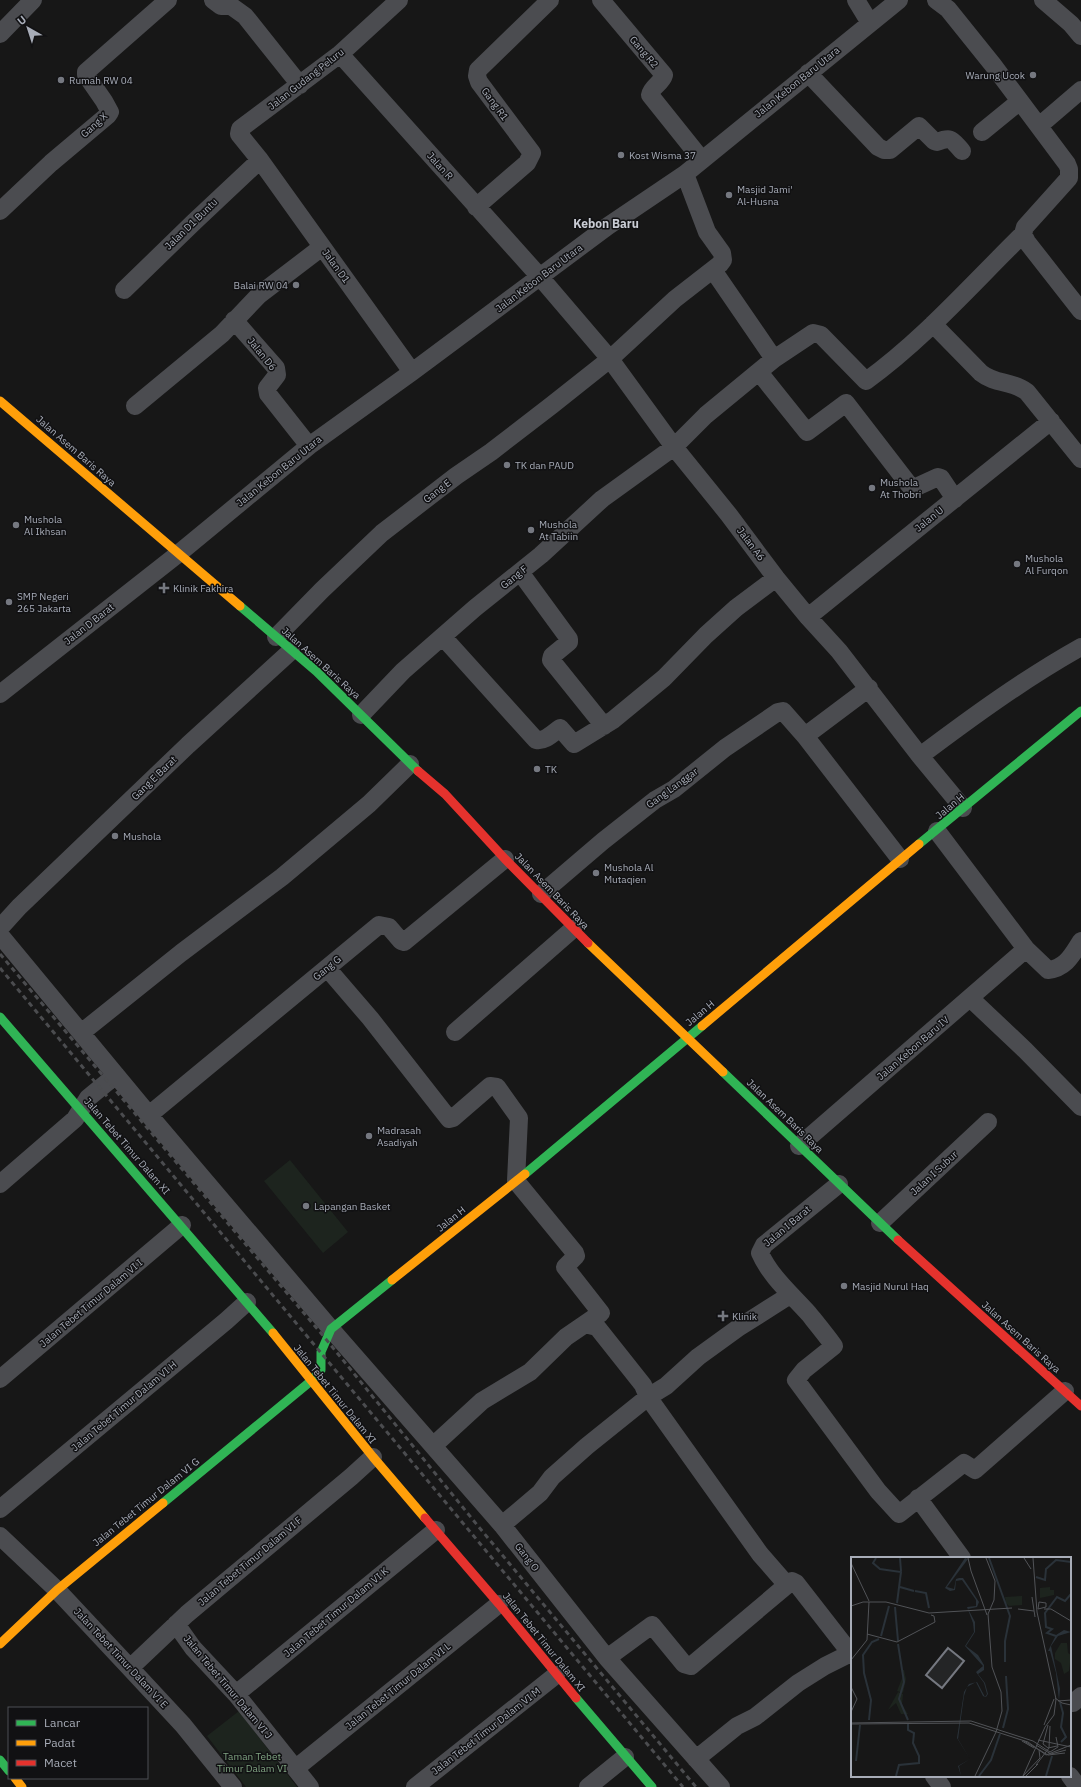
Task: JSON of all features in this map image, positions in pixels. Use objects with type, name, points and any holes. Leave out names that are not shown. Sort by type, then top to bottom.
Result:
[{"type":"street","points":[[2,27],[33,0]]},
{"type":"street","name":"Gang X","points":[[0,211],[51,163],[108,115],[110,112],[88,78],[86,72],[168,0]]},
{"type":"street","points":[[213,0],[221,6],[231,6],[245,16],[300,85]]},
{"type":"street","name":"Jalan Gudang Peluru","points":[[260,160],[240,136],[240,129],[340,54],[398,0]]},
{"type":"street","name":"Gang R1","points":[[476,207],[527,163],[532,153],[479,82],[477,76],[478,70],[550,0]]},
{"type":"street","name":"Gang R2","points":[[600,0],[664,75],[663,79],[651,90],[650,95],[702,160]]},
{"type":"street","points":[[856,0],[870,23]]},
{"type":"street","name":"Jalan Kebon Baru Utara","points":[[178,554],[309,446],[412,372],[608,226],[684,174],[899,0]]},
{"type":"street","points":[[1044,0],[1071,24],[1081,36]]},
{"type":"street","points":[[939,1],[948,9],[1039,126],[1075,169],[1069,178],[1025,227],[1023,234],[933,324],[988,379],[1015,384],[1027,392],[1081,459]]},
{"type":"street","name":"Jalan R","points":[[340,54],[540,277]]},
{"type":"street","points":[[808,73],[878,147],[884,150],[890,150],[920,126],[934,141],[938,142],[947,138],[952,139],[962,151]]},
{"type":"street","points":[[1039,126],[1081,90]]},
{"type":"street","points":[[982,132],[1020,101]]},
{"type":"street","name":"Jalan D1","points":[[260,160],[412,372]]},
{"type":"street","name":"Jalan D1 Buntu","points":[[124,290],[260,160]]},
{"type":"street","points":[[684,174],[708,232],[723,257],[720,264],[713,270],[774,359]]},
{"type":"street","points":[[1023,234],[1027,242],[1081,311]]},
{"type":"street","points":[[135,406],[222,334],[259,295],[322,247]]},
{"type":"street","name":"Gang E","points":[[276,637],[322,590],[382,533],[456,476],[491,452],[610,359],[675,299],[713,270]]},
{"type":"street","name":"Jalan A6","points":[[540,277],[610,359],[674,447],[729,515],[776,578],[808,618],[839,651],[920,756],[964,808]]},
{"type":"street","name":"Jalan D6","points":[[234,320],[276,368],[277,375],[267,388],[268,394],[309,446]]},
{"type":"street","name":"Gang F","points":[[361,715],[403,671],[520,572],[602,499],[674,447],[706,415],[774,359],[813,333],[821,335],[866,382],[888,366],[933,324]]},
{"type":"street","points":[[759,372],[807,432],[846,403],[910,486],[914,488],[938,477],[941,478],[954,499]]},
{"type":"street","name":"Jalan Asem Baris Raya","points":[[1,404],[316,671],[410,764],[446,794],[573,929],[799,1146],[880,1223],[1081,1405]]},
{"type":"street","name":"Jalan U","points":[[808,618],[1051,421]]},
{"type":"street","name":"Jalan D Barat","points":[[0,694],[178,554]]},
{"type":"street","points":[[520,572],[569,639],[569,642],[552,656],[551,660],[604,726]]},
{"type":"street","points":[[443,637],[536,740],[540,741],[546,738],[560,728],[574,744],[604,726],[664,678],[736,608],[776,578]]},
{"type":"street","points":[[920,756],[987,706],[1053,663],[1081,647]]},
{"type":"street","name":"Gang E Barat","points":[[0,928],[19,907],[188,744],[291,651]]},
{"type":"street","points":[[869,688],[804,736],[900,859]]},
{"type":"street","name":"Gang Langgar","points":[[541,894],[603,841],[655,800],[674,789],[725,748],[778,712],[783,711],[804,736]]},
{"type":"street","name":"Jalan H","points":[[331,1329],[516,1181],[900,859],[937,831],[1081,711]]},
{"type":"street","points":[[81,1033],[181,953],[282,877],[369,804],[410,764]]},
{"type":"street","points":[[937,831],[1026,949],[1048,970],[1056,969],[1068,961],[1081,941]]},
{"type":"street","name":"Gang G","points":[[149,1114],[379,925],[389,927],[401,941],[406,941],[506,859]]},
{"type":"street","points":[[455,1032],[573,929]]},
{"type":"street","name":"Gang O","points":[[0,935],[116,1075],[331,1329],[502,1525],[607,1658],[721,1787]]},
{"type":"street","name":"Jalan Kebon Baru IV","points":[[799,1146],[1026,949]]},
{"type":"street","points":[[327,968],[370,1018],[449,1119],[453,1118],[490,1086],[497,1086],[519,1118],[516,1181],[576,1255],[565,1265],[566,1268],[601,1313],[566,1337],[530,1372],[482,1401],[433,1446]]},
{"type":"street","points":[[970,998],[1025,1050],[1081,1107]]},
{"type":"street","name":"Jalan Tebet Timur Dalam XI","points":[[0,1017],[182,1225],[373,1457],[499,1604],[556,1675],[652,1787]]},
{"type":"street","points":[[0,1184],[76,1119],[79,1108],[88,1098],[116,1075]]},
{"type":"street","name":"Jalan I Subur","points":[[880,1223],[988,1122]]},
{"type":"street","name":"Jalan I Barat","points":[[790,1295],[765,1262],[760,1250],[839,1184]]},
{"type":"street","name":"Jalan Tebet Timur Dalam VI I","points":[[0,1379],[182,1225]]},
{"type":"street","points":[[502,1525],[540,1493],[552,1477],[586,1446],[648,1397],[666,1386],[698,1358],[738,1328],[790,1295],[808,1314],[834,1346],[804,1370],[796,1380],[878,1491],[898,1514],[964,1463],[975,1470],[1065,1391]]},
{"type":"street","name":"Jalan Tebet Timur Dalam VI H","points":[[0,1509],[226,1321],[246,1302]]},
{"type":"street","points":[[585,1324],[599,1328],[643,1385],[648,1397],[760,1554],[787,1585]]},
{"type":"street","points":[[311,1381],[320,1370],[321,1352],[331,1329]]},
{"type":"street","name":"Jalan Tebet Timur Dalam VI G","points":[[0,1644],[57,1590],[311,1381]]},
{"type":"street","name":"Jalan Tebet Timur Dalam VI F","points":[[130,1668],[186,1614],[373,1457]]},
{"type":"street","points":[[918,1498],[961,1557]]},
{"type":"street","name":"Jalan Tebet Timur Dalam VI K","points":[[236,1694],[436,1530]]},
{"type":"street","name":"Jalan Tebet Timur Dalam VI E","points":[[0,1536],[57,1590],[183,1725],[233,1787]]},
{"type":"street","points":[[607,1658],[652,1625],[684,1664],[691,1666],[792,1581],[796,1583],[851,1654],[825,1666],[798,1683],[755,1717],[737,1726],[696,1759]]},
{"type":"street","name":"Jalan Tebet Timur Dalam VI L","points":[[296,1768],[499,1604]]},
{"type":"street","name":"Jalan Tebet Timur Dalam VI J","points":[[176,1624],[193,1648],[236,1694],[310,1787]]},
{"type":"street","name":"Jalan Tebet Timur Dalam VI M","points":[[415,1787],[556,1675]]},
{"type":"street","points":[[588,1787],[625,1757]]},
{"type":"street","points":[[0,1760],[8,1770]]},
{"type":"street","points":[[0,1782],[8,1775]]},
{"type":"street","points":[[935,1777],[942,1787]]},
{"type":"street","points":[[1071,1777],[1078,1787]]},
{"type":"street","points":[[16,1779],[22,1787]]},
{"type":"green space","name":"Lapangan Basket","points":[[290,1160],[348,1232],[323,1253],[264,1181]]},
{"type":"green space","name":"Taman Tebet Timur Dalam VI","points":[[239,1711],[297,1787],[246,1787],[207,1736]]},
{"type":"railway","points":[[0,954],[325,1338],[478,1526],[696,1787]]},
{"type":"railway","points":[[0,968],[683,1787]]},
{"type":"traffic: fast","points":[[240,606],[316,671],[418,771]]},
{"type":"traffic: fast","points":[[919,844],[1081,711]]},
{"type":"traffic: fast","points":[[0,1017],[273,1333]]},
{"type":"traffic: fast","points":[[525,1174],[702,1026]]},
{"type":"traffic: fast","points":[[723,1072],[898,1240]]},
{"type":"traffic: fast","points":[[163,1503],[311,1381],[321,1370],[321,1352],[331,1329],[392,1280]]},
{"type":"traffic: fast","points":[[576,1698],[652,1787]]},
{"type":"traffic: fast","points":[[0,1760],[8,1770]]},
{"type":"traffic: slow","points":[[0,401],[240,606]]},
{"type":"traffic: slow","points":[[702,1026],[919,844]]},
{"type":"traffic: slow","points":[[588,943],[723,1072]]},
{"type":"traffic: slow","points":[[392,1280],[525,1174]]},
{"type":"traffic: slow","points":[[273,1333],[373,1457],[425,1518]]},
{"type":"traffic: slow","points":[[0,1644],[57,1590],[163,1503]]},
{"type":"traffic: slow","points":[[16,1779],[22,1787]]},
{"type":"traffic: jam","points":[[418,771],[445,794],[505,859],[588,943]]},
{"type":"traffic: jam","points":[[898,1240],[1081,1406]]},
{"type":"traffic: jam","points":[[425,1518],[499,1604],[576,1698]]},
{"type":"place","name":"Warung Ucok","points":[[1033,75]]},
{"type":"place","name":"Rumah RW 04","points":[[61,80]]},
{"type":"place","name":"Kost Wisma 37","points":[[621,155]]},
{"type":"place","name":"Masjid Jami' Al-Husna","points":[[729,195]]},
{"type":"place","name":"Balai RW 04","points":[[296,285]]},
{"type":"place","name":"TK dan PAUD","points":[[507,465]]},
{"type":"place","name":"Mushola At Thobri","points":[[872,488]]},
{"type":"place","name":"Mushola Al Ikhsan","points":[[16,525]]},
{"type":"place","name":"Mushola At Tabiin","points":[[531,530]]},
{"type":"place","name":"Mushola Al Furqon","points":[[1017,564]]},
{"type":"place","name":"Klinik Fakhira","points":[[164,588]]},
{"type":"place","name":"SMP Negeri 265 Jakarta","points":[[9,602]]},
{"type":"place","name":"TK","points":[[537,769]]},
{"type":"place","name":"Mushola","points":[[115,836]]},
{"type":"place","name":"Mushola Al Mutaqien","points":[[596,873]]},
{"type":"place","name":"Madrasah Asadiyah","points":[[369,1136]]},
{"type":"place","name":"Lapangan Basket","points":[[306,1206]]},
{"type":"place","name":"Masjid Nurul Haq","points":[[844,1286]]},
{"type":"place","name":"Klinik","points":[[723,1316]]},
{"type":"district","name":"Kebon Baru","points":[[606,223]]}]
